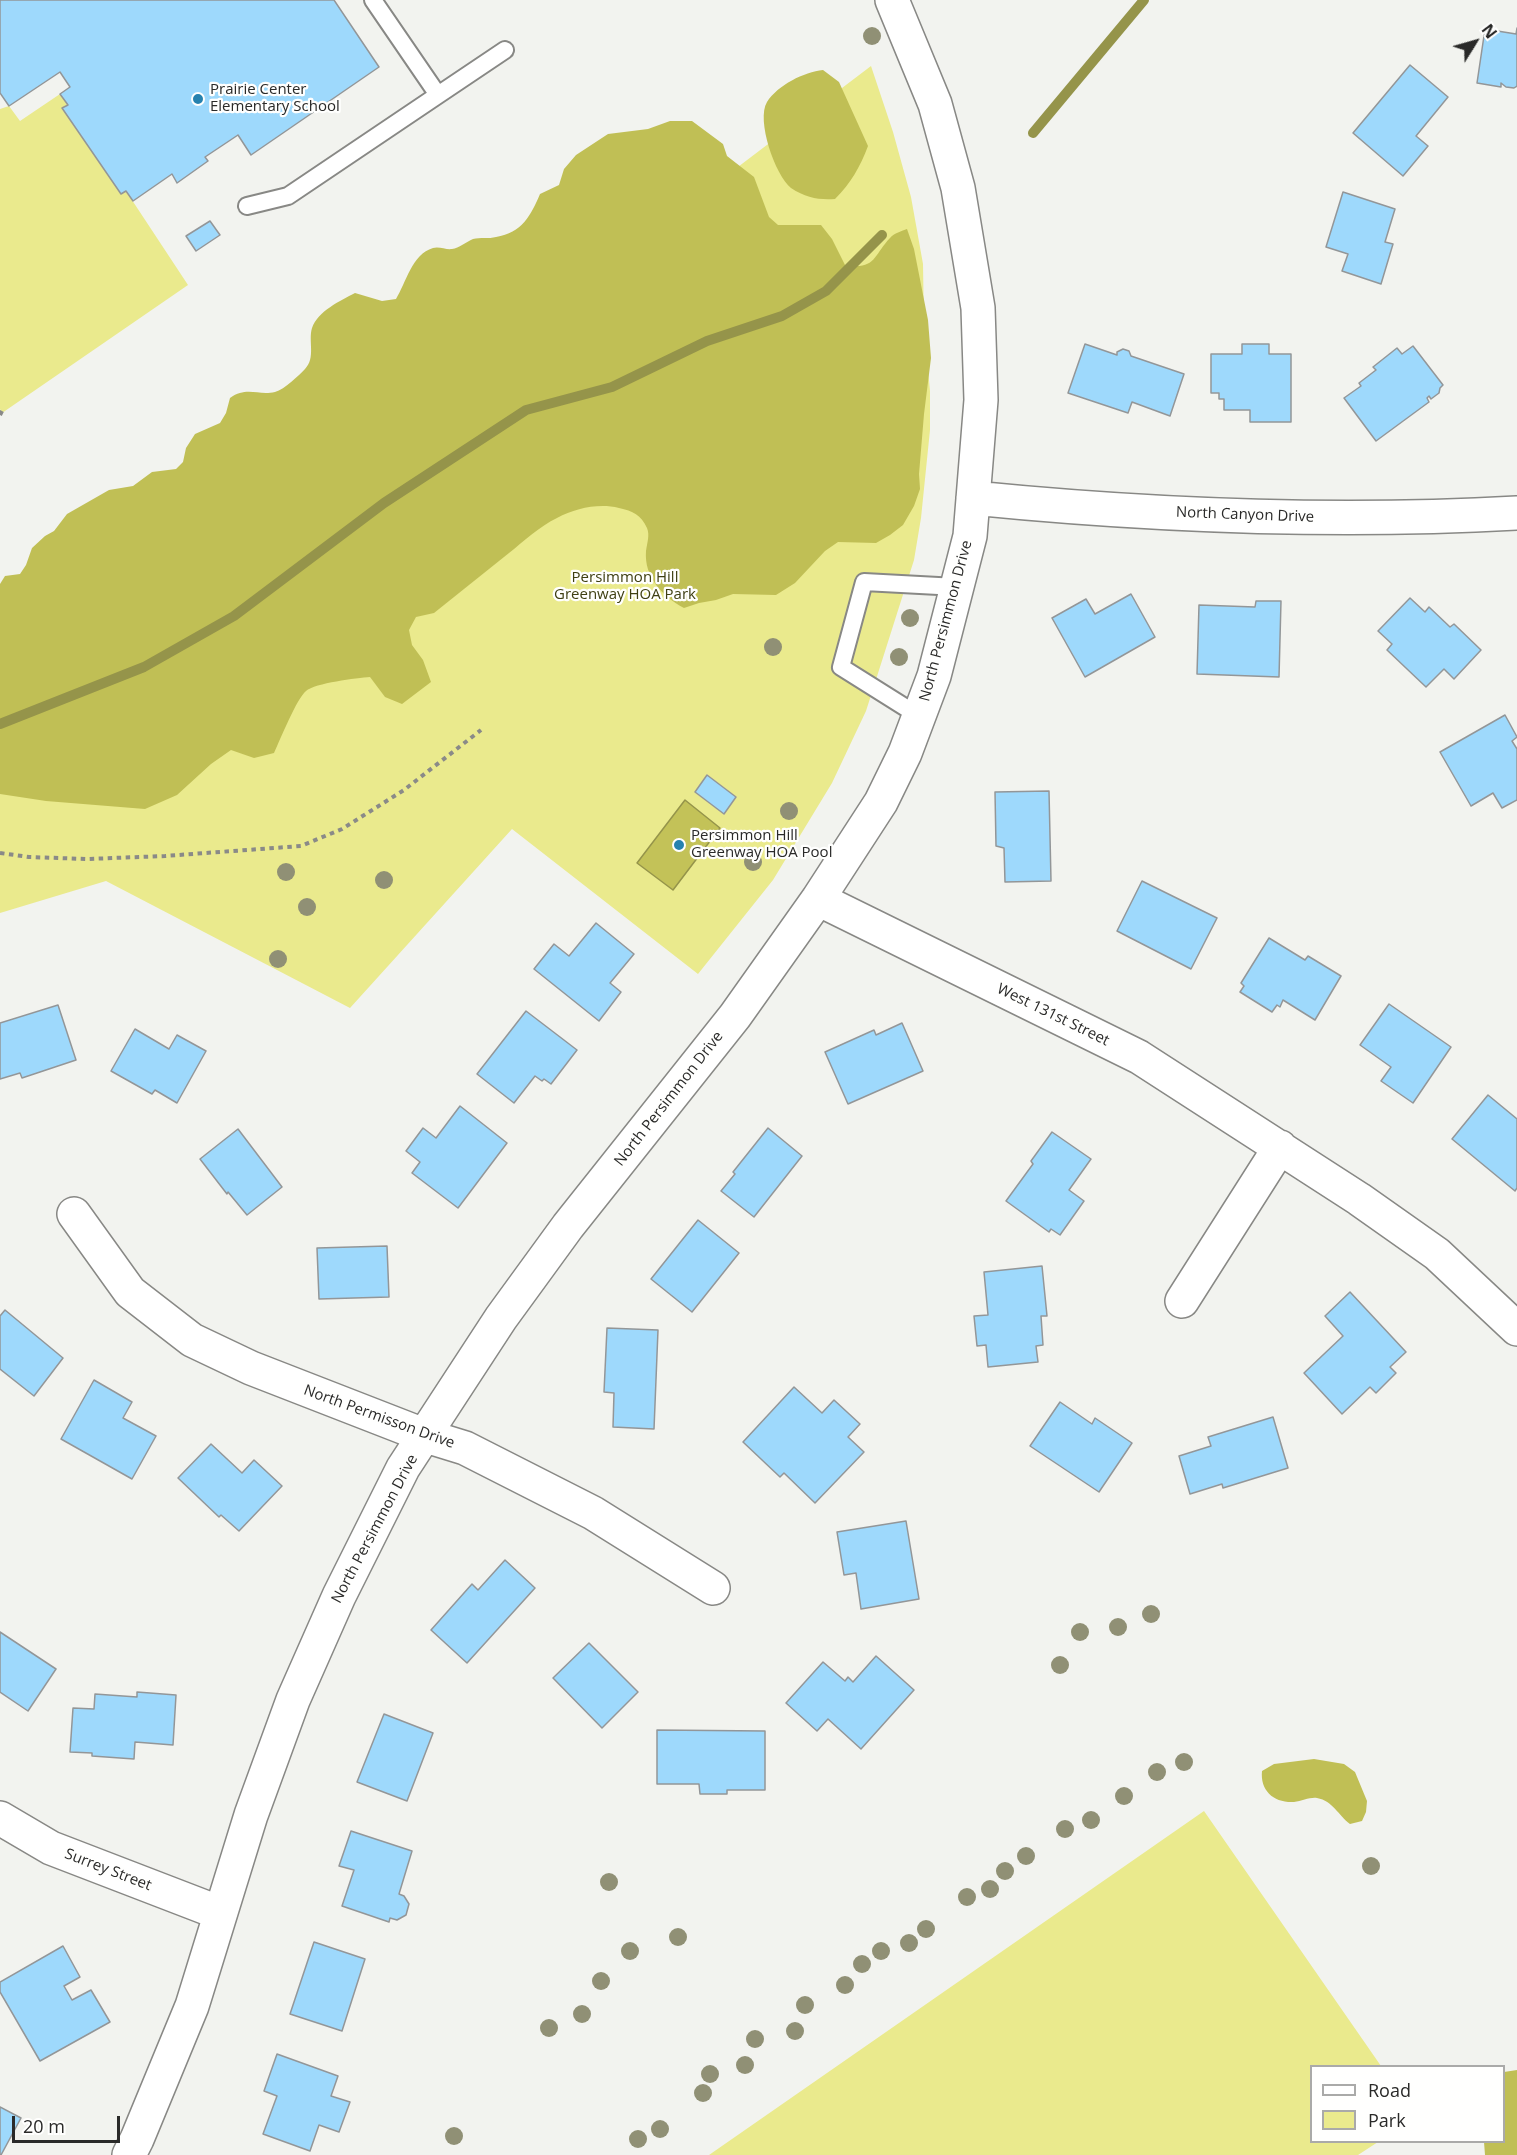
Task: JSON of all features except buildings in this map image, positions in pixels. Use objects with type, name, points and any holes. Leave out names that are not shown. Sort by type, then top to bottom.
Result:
[{"type":"street","name":"North Persimmon Drive","points":[[129,2155],[192,2006],[251,1815],[293,1700],[339,1596],[404,1468],[501,1318],[562,1236],[735,1016],[818,899],[881,802],[905,753],[934,676],[970,536],[981,400],[978,308],[958,188],[938,114],[892,0]]},
{"type":"street","name":"North Canyon Drive","points":[[973,498],[1112,511],[1277,518],[1469,516],[1517,513]]},
{"type":"street","name":"West 131st Street","points":[[818,899],[1139,1057],[1280,1147],[1437,1254],[1517,1329]]},
{"type":"street","points":[[1182,1301],[1280,1147]]},
{"type":"street","name":"North Permisson Drive","points":[[74,1214],[130,1292],[192,1340],[251,1368],[426,1436],[465,1448],[592,1513],[713,1588]]},
{"type":"street","name":"Surrey Street","points":[[0,1818],[51,1848],[220,1913]]},
{"type":"lane","points":[[373,0],[438,95]]},
{"type":"lane","points":[[247,206],[288,196],[505,50]]},
{"type":"lane","points":[[919,716],[841,667],[864,582],[957,587]]},
{"type":"path","points":[[0,853],[29,857],[87,859],[301,846],[342,829],[404,790],[481,730]]},
{"type":"green space","name":"Persimmon Hill Greenway HOA Park","points":[[871,66],[911,197],[923,264],[930,430],[921,518],[914,560],[866,711],[832,783],[773,880],[698,974],[512,829],[350,1008],[106,881],[0,913],[0,664],[63,679]]},
{"type":"green space","points":[[60,94],[68,105],[63,108],[126,191],[188,285],[2,413],[0,409],[0,109],[9,106],[20,121]]},
{"type":"green space","points":[[1204,1811],[1380,2065],[1310,2065],[1310,2143],[1376,2143],[1358,2155],[709,2155]]},
{"type":"shaded area","points":[[823,70],[839,82],[868,146],[862,161],[846,187],[835,199],[813,198],[791,188],[773,160],[764,121],[767,102],[778,90],[800,77]]},
{"type":"shaded area","points":[[670,121],[692,121],[723,144],[727,156],[754,177],[769,217],[778,225],[821,225],[832,239],[845,265],[855,266],[868,263],[892,236],[907,229],[914,249],[928,320],[931,358],[924,414],[920,489],[914,506],[903,525],[876,543],[838,542],[825,551],[795,583],[776,595],[733,594],[684,608],[668,598],[651,577],[646,560],[648,531],[636,514],[611,507],[596,506],[580,509],[538,529],[434,613],[416,617],[409,630],[412,645],[423,660],[431,682],[402,704],[385,697],[370,677],[336,681],[311,688],[302,695],[298,702],[274,753],[254,758],[231,750],[211,764],[177,795],[145,809],[46,801],[0,794],[0,584],[5,576],[20,574],[32,548],[54,531],[67,514],[109,490],[133,486],[152,472],[176,469],[183,462],[186,448],[195,434],[220,423],[226,413],[230,398],[236,394],[275,392],[291,382],[308,365],[311,355],[312,328],[319,316],[330,307],[355,293],[382,301],[396,299],[410,270],[426,251],[435,248],[455,248],[473,239],[493,238],[513,232],[529,216],[540,194],[559,185],[564,169],[576,155],[608,134],[648,129]]},
{"type":"shaded area","name":"Persimmon Hill Greenway HOA Pool","points":[[685,800],[720,828],[673,890],[637,863]]},
{"type":"shaded area","points":[[1314,1759],[1344,1764],[1355,1772],[1367,1801],[1362,1821],[1350,1824],[1323,1800],[1314,1798],[1287,1802],[1275,1798],[1266,1790],[1262,1771],[1274,1764]]},
{"type":"shaded area","points":[[1517,2070],[1517,2155],[1485,2155],[1484,2143],[1505,2143],[1505,2072]]},
{"type":"waterway","points":[[1033,133],[1144,0]]},
{"type":"waterway","points":[[0,724],[144,667],[234,616],[384,503],[526,410],[612,387],[707,341],[782,316],[826,291],[882,235]]},
{"type":"place","name":"Prairie Center Elementary School","points":[[198,99]]},
{"type":"place","name":"Persimmon Hill Greenway HOA Pool","points":[[679,845]]}]
